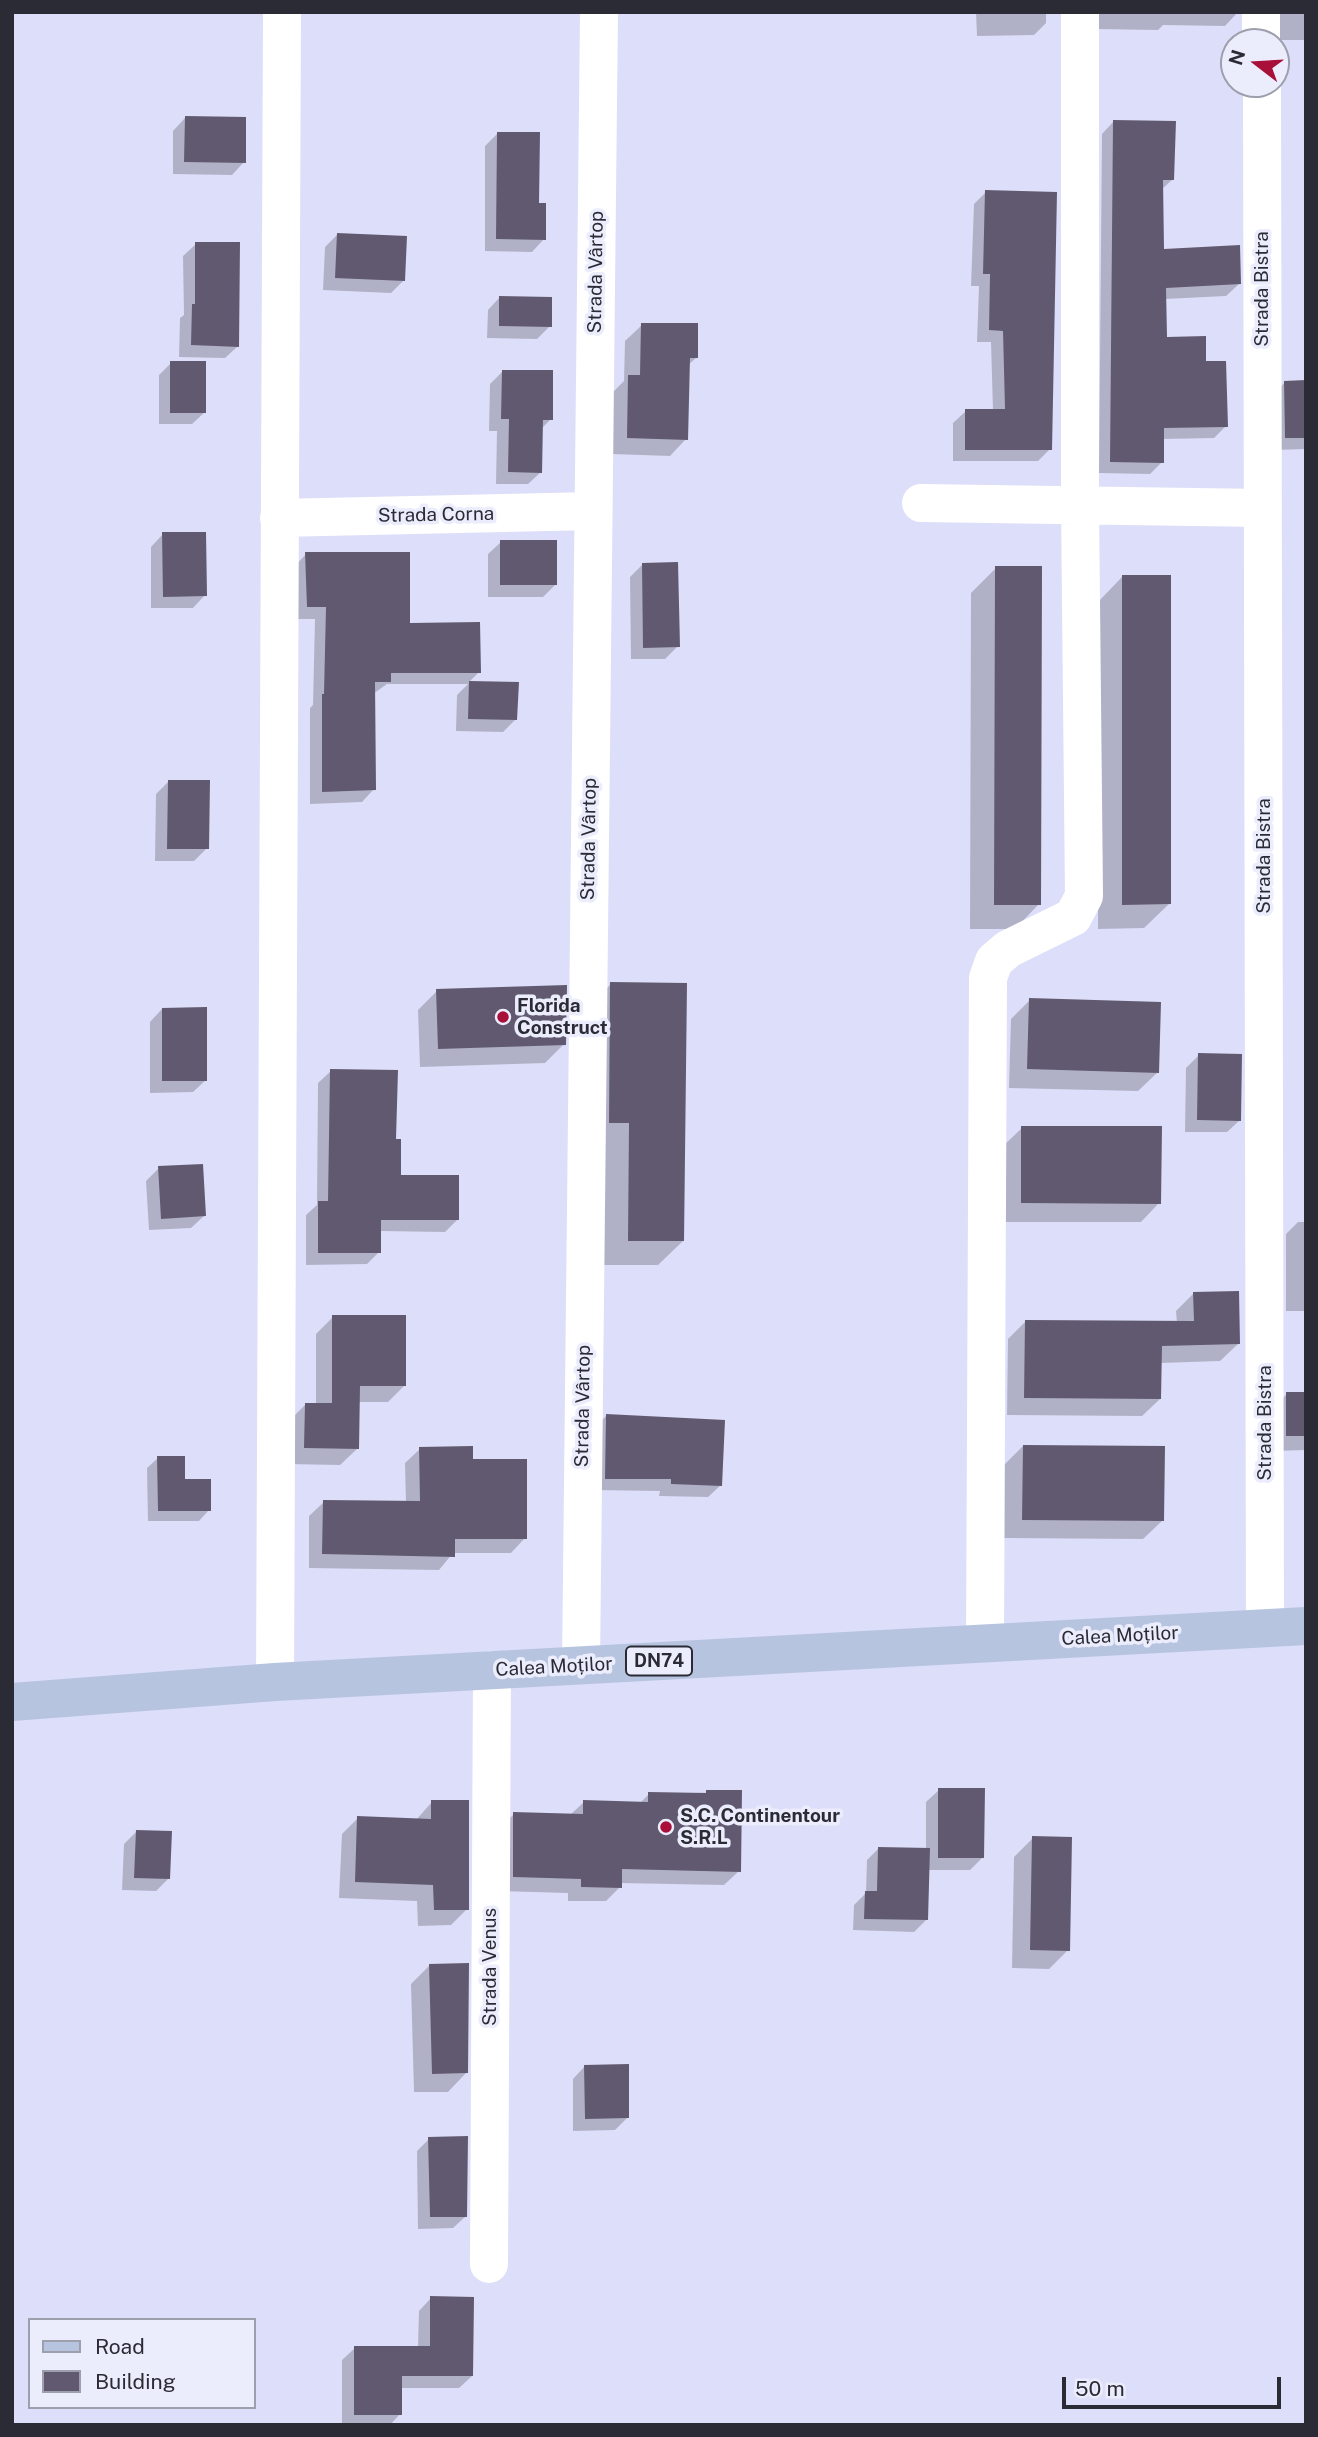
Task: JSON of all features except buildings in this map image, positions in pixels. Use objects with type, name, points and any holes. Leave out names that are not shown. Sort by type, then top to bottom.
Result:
[{"type":"main road","name":"Calea Moților","points":[[12,1702],[275,1682],[1306,1626]]},
{"type":"street","points":[[275,1682],[282,12]]},
{"type":"street","name":"Strada Vârtop","points":[[580,1665],[599,12]]},
{"type":"street","points":[[985,1643],[988,978],[994,961],[1008,949],[1073,917],[1084,896],[1080,505],[1080,12]]},
{"type":"street","name":"Strada Bistra","points":[[1262,98],[1265,1628]]},
{"type":"street","points":[[921,503],[1263,508]]},
{"type":"street","name":"Strada Corna","points":[[279,518],[593,511]]},
{"type":"street","name":"Strada Venus","points":[[489,2264],[492,1670]]},
{"type":"place","name":"Florida Construct","points":[[503,1017]]},
{"type":"place","name":"S.C. Continentour S.R.L","points":[[666,1827]]}]
